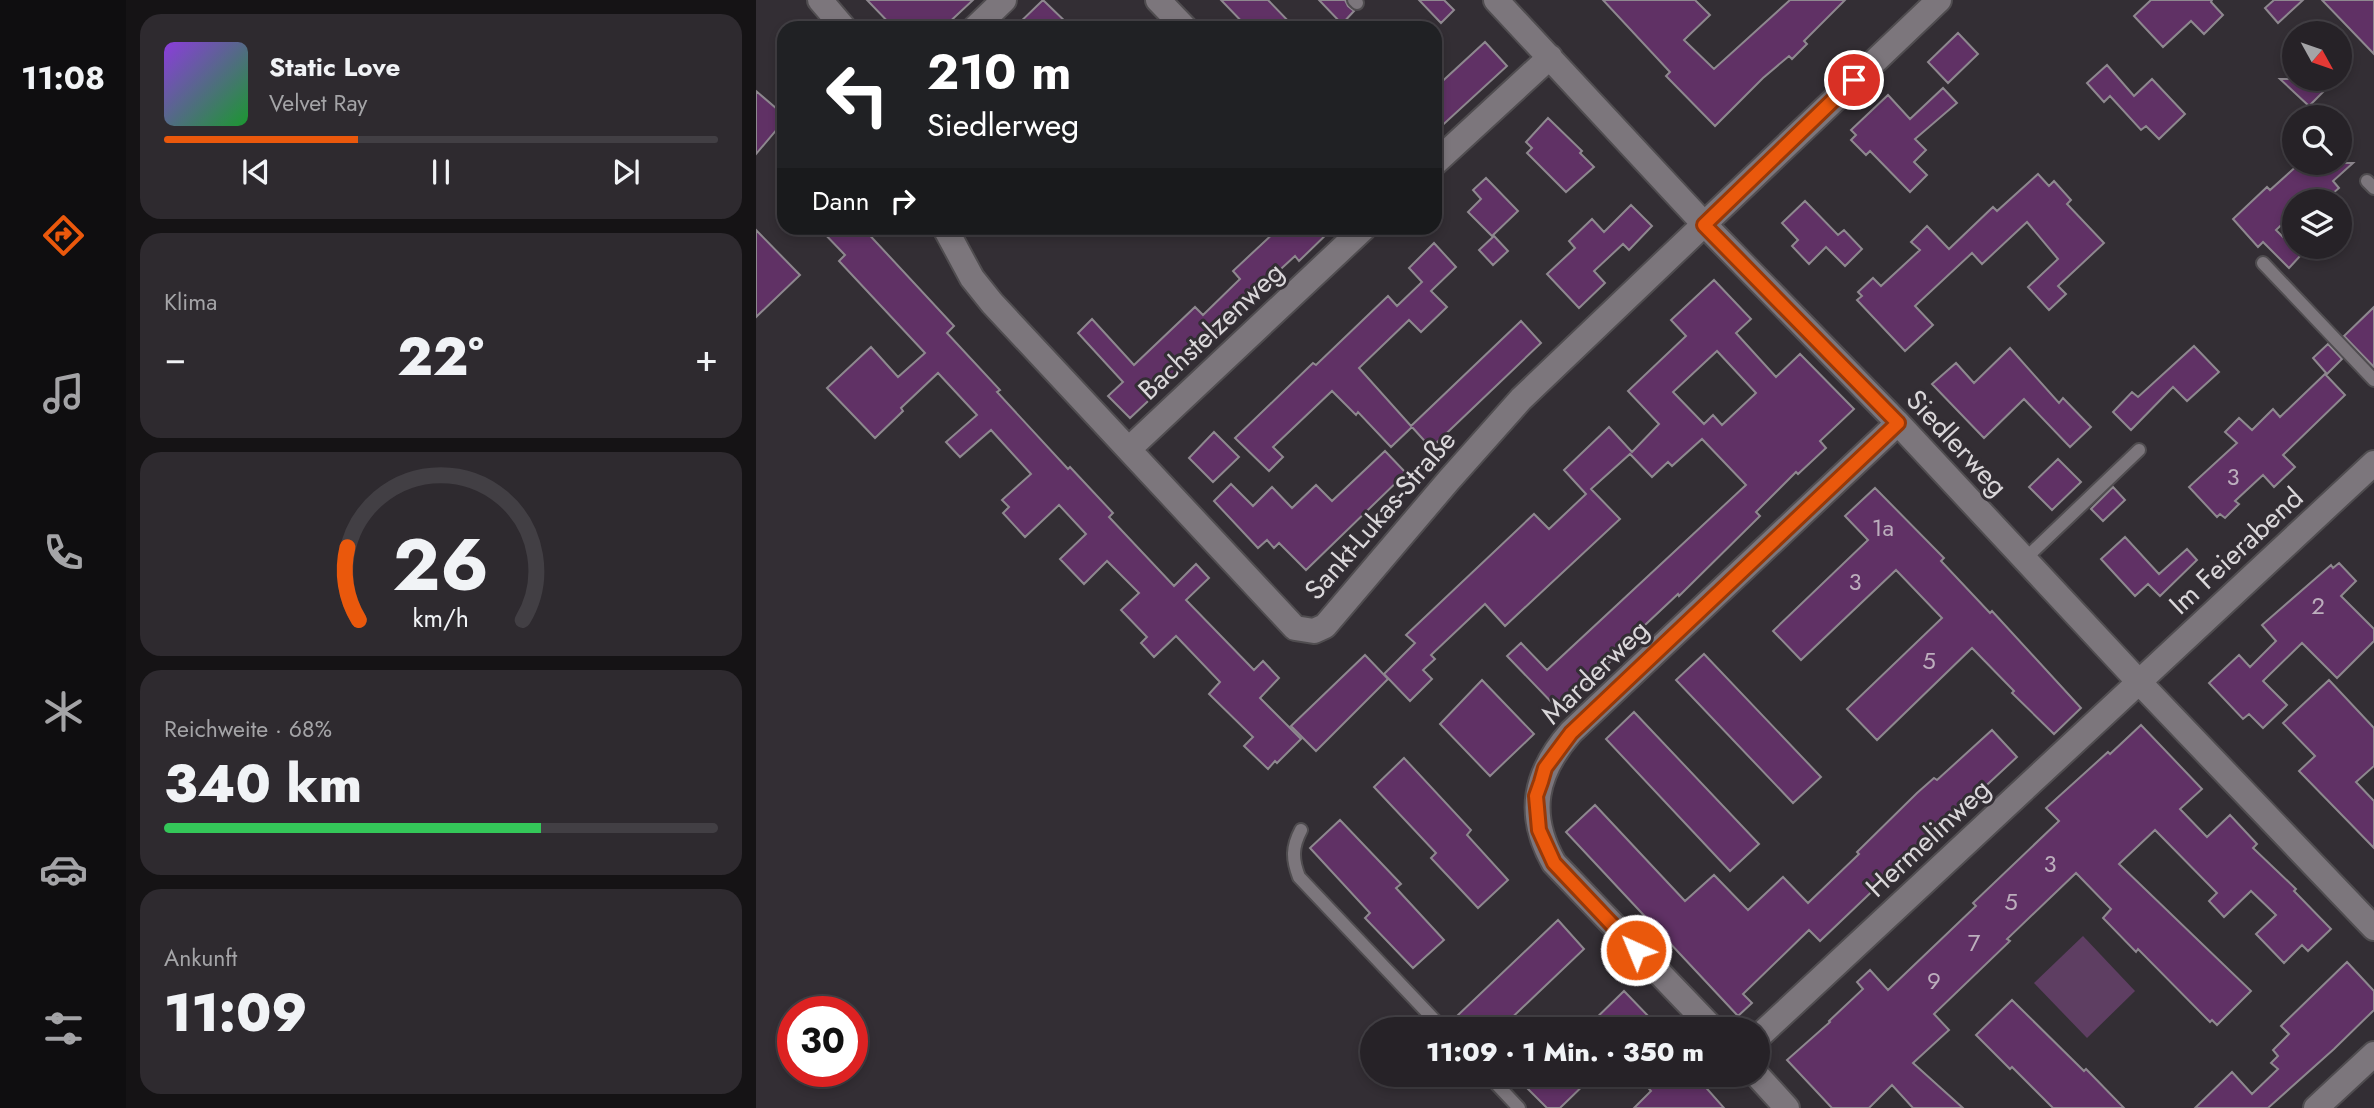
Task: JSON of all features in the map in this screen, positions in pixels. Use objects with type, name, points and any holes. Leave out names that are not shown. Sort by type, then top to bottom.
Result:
[{"type":"street","points":[[820,0],[838,21]]},
{"type":"street","points":[[982,21],[1004,0]]},
{"type":"street","points":[[1158,0],[1178,21]]},
{"type":"street","name":"Siedlerweg","points":[[1496,0],[1704,225],[1898,423],[2140,683],[2374,928]]},
{"type":"street","points":[[1704,225],[1939,0]]},
{"type":"street","points":[[1442,156],[1549,57]]},
{"type":"street","name":"Sankt-Lukas-Straße","points":[[949,235],[972,278],[992,303],[1295,628],[1314,631],[1325,626],[1521,399],[1704,225]]},
{"type":"street","name":"Bachstelzenweg","points":[[1129,449],[1357,235]]},
{"type":"street","name":"Marderweg","points":[[1702,1017],[1554,863],[1539,830],[1536,796],[1545,768],[1571,733],[1898,423]]},
{"type":"street","name":"Im Feierabend","points":[[2140,683],[2374,463]]},
{"type":"street","name":"Hermelinweg","points":[[1770,1026],[2140,683]]},
{"type":"street","points":[[2316,1108],[2374,1054]]},
{"type":"street","points":[[1768,1087],[1787,1108]]},
{"type":"lane","points":[[2263,263],[2374,380]]},
{"type":"lane","points":[[2025,559],[2138,450]]},
{"type":"lane","points":[[1301,830],[1294,844],[1293,861],[1298,877],[1432,1017]]},
{"type":"lane","points":[[1499,1087],[1519,1108]]},
{"type":"shaded area","points":[[2083,936],[2135,991],[2087,1038],[2034,983]]},
{"type":"building","points":[[867,0],[973,0],[950,21],[887,21]]},
{"type":"building","points":[[1043,0],[1065,21],[1021,21]]},
{"type":"building","points":[[1221,0],[1268,0],[1288,21],[1241,21]]},
{"type":"building","points":[[1319,0],[1345,0],[1354,11],[1345,21],[1339,21]]},
{"type":"building","points":[[1419,0],[1444,0],[1454,10],[1442,22]]},
{"type":"building","points":[[1603,0],[1695,0],[1710,15],[1684,40],[1714,69],[1790,0],[1845,0],[1804,41],[1807,44],[1792,59],[1789,56],[1763,78],[1715,126],[1666,76],[1670,72]]},
{"type":"building","points":[[2151,0],[2212,0],[2223,15],[2204,34],[2191,21],[2163,47],[2134,16]]},
{"type":"building","points":[[2274,0],[2303,0],[2278,23],[2265,8]]},
{"type":"building","points":[[2322,0],[2374,0],[2374,54],[2352,31],[2352,21],[2342,21]]},
{"type":"building","points":[[1958,33],[1978,54],[1948,83],[1928,62]]},
{"type":"building","points":[[1485,42],[1507,66],[1442,126],[1442,82]]},
{"type":"building","points":[[2107,65],[2134,96],[2152,79],[2185,114],[2159,139],[2146,126],[2141,130],[2110,96],[2104,102],[2087,83]]},
{"type":"building","points":[[1943,88],[1957,103],[1915,139],[1926,150],[1914,162],[1927,175],[1910,192],[1870,151],[1866,155],[1851,140],[1856,135],[1851,130],[1888,95],[1910,119]]},
{"type":"building","points":[[756,91],[777,109],[777,129],[756,154]]},
{"type":"building","points":[[2293,91],[2324,91],[2310,105]]},
{"type":"building","points":[[1548,118],[1582,151],[1580,153],[1594,167],[1566,192],[1527,153],[1532,148],[1526,142]]},
{"type":"building","points":[[2038,174],[2049,186],[2054,181],[2071,200],[2067,204],[2104,243],[2058,286],[2066,294],[2049,310],[2028,287],[2058,259],[2027,222],[1982,264],[1972,253],[1915,306],[1933,325],[1905,351],[1857,300],[1862,296],[1858,292],[1873,278],[1881,286],[1920,250],[1911,242],[1927,226],[1949,249],[1993,207],[1997,211]]},
{"type":"building","points":[[2287,175],[2340,175],[2333,181],[2338,189],[2282,189],[2282,224],[2276,230],[2282,236],[2282,259],[2297,259],[2289,268],[2263,242],[2258,247],[2233,219],[2267,187],[2270,190]]},
{"type":"building","points":[[1486,178],[1518,211],[1492,236],[1468,212],[1481,199],[1473,190]]},
{"type":"building","points":[[1805,201],[1838,235],[1844,230],[1862,249],[1845,266],[1826,247],[1809,264],[1792,246],[1798,240],[1782,223]]},
{"type":"building","points":[[1631,205],[1652,226],[1629,250],[1623,244],[1594,271],[1605,283],[1579,308],[1547,274],[1575,248],[1569,241],[1592,219],[1604,232]]},
{"type":"building","points":[[756,230],[800,275],[756,317]]},
{"type":"building","points":[[826,235],[870,235],[954,326],[947,333],[1000,390],[997,392],[1113,513],[1109,517],[1174,586],[1196,564],[1209,578],[1186,600],[1254,670],[1263,661],[1279,678],[1260,698],[1301,739],[1277,763],[1275,761],[1268,769],[1244,746],[1253,737],[1209,694],[1220,682],[1176,636],[1154,657],[1141,643],[1147,637],[1121,610],[1139,593],[1107,561],[1084,584],[1060,559],[1086,534],[1059,505],[1025,537],[1003,513],[1009,507],[1002,500],[1031,474],[991,430],[960,457],[946,442],[977,415],[938,373],[901,408],[903,411],[875,438],[827,388],[871,347],[898,377],[925,353],[839,261],[845,255]]},
{"type":"building","points":[[1272,235],[1326,235],[1299,261],[1295,256],[1216,328],[1217,330],[1175,369],[1178,373],[1130,418],[1108,396],[1123,382],[1078,333],[1092,319],[1134,365],[1195,307],[1203,315],[1240,279],[1233,271]]},
{"type":"building","points":[[1494,236],[1508,251],[1493,265],[1479,250]]},
{"type":"building","points":[[1434,243],[1456,267],[1431,291],[1447,307],[1421,332],[1409,320],[1359,368],[1411,426],[1521,321],[1541,343],[1431,448],[1412,427],[1391,447],[1358,412],[1356,415],[1332,391],[1273,447],[1283,457],[1269,471],[1235,438],[1388,296],[1397,306],[1422,282],[1409,268]]},
{"type":"building","points":[[1714,280],[1751,319],[1736,333],[1776,377],[1800,354],[1854,409],[1820,441],[1826,448],[1798,474],[1796,472],[1756,512],[1760,516],[1559,710],[1507,656],[1521,643],[1547,670],[1746,485],[1702,439],[1672,466],[1668,462],[1652,477],[1630,454],[1591,489],[1620,519],[1505,626],[1485,604],[1431,655],[1435,659],[1423,670],[1432,679],[1410,701],[1384,674],[1415,643],[1406,635],[1534,514],[1549,529],[1586,494],[1564,470],[1609,427],[1632,452],[1659,424],[1628,391],[1686,336],[1671,320]],"holes":[[[1717,351],[1756,393],[1722,425],[1713,415],[1704,424],[1673,392]]]},
{"type":"building","points":[[2374,307],[2374,367],[2344,336]]},
{"type":"building","points":[[2328,344],[2342,359],[2327,374],[2313,358]]},
{"type":"building","points":[[2194,346],[2219,372],[2187,401],[2173,387],[2131,430],[2113,412],[2132,392],[2138,397]]},
{"type":"building","points":[[2010,348],[2059,403],[2063,398],[2091,427],[2070,447],[2024,399],[1984,438],[1932,384],[1956,363],[1974,383]]},
{"type":"building","points":[[2325,374],[2345,395],[2283,455],[2295,467],[2274,487],[2263,475],[2235,501],[2239,504],[2225,518],[2220,514],[2217,517],[2189,487],[2237,443],[2225,432],[2239,418],[2252,430],[2273,409],[2280,417]]},
{"type":"building","points":[[1214,432],[1239,457],[1213,482],[1189,458]]},
{"type":"building","points":[[1385,451],[1406,473],[1306,570],[1279,543],[1274,548],[1267,540],[1258,548],[1214,501],[1231,484],[1253,506],[1272,487],[1292,508],[1316,485],[1332,501]]},
{"type":"building","points":[[2058,459],[2081,482],[2052,510],[2029,487]]},
{"type":"building","points":[[2113,487],[2125,500],[2103,521],[2091,509]]},
{"type":"building","points":[[1875,488],[1944,558],[1941,561],[1990,613],[1992,611],[2081,708],[2054,734],[2012,693],[2014,691],[1972,648],[1877,740],[1847,709],[1942,618],[1896,570],[1801,660],[1773,631],[1868,540],[1845,516]]},
{"type":"building","points":[[2125,537],[2159,574],[2187,549],[2197,560],[2160,596],[2148,584],[2135,596],[2101,559]]},
{"type":"building","points":[[2339,563],[2356,581],[2341,596],[2374,629],[2374,641],[2337,678],[2302,643],[2263,681],[2287,705],[2263,728],[2249,714],[2243,719],[2209,683],[2239,655],[2250,667],[2276,641],[2262,625],[2331,565],[2333,568]]},
{"type":"building","points":[[1704,654],[1821,777],[1793,803],[1676,680]]},
{"type":"building","points":[[1365,655],[1388,679],[1316,751],[1291,726]]},
{"type":"building","points":[[1482,680],[1534,734],[1490,776],[1440,724]]},
{"type":"building","points":[[2329,680],[2374,728],[2374,766],[2356,782],[2374,801],[2374,848],[2299,771],[2315,756],[2283,723]]},
{"type":"building","points":[[1634,712],[1759,844],[1730,871],[1606,739]]},
{"type":"building","points":[[2141,725],[2202,789],[2180,809],[2207,837],[2230,815],[2257,844],[2253,848],[2296,889],[2294,891],[2331,929],[2308,951],[2302,945],[2284,963],[2256,934],[2276,915],[2251,891],[2224,917],[2209,901],[2217,893],[2155,830],[2119,864],[2251,991],[2217,1025],[2212,1020],[2210,1022],[2138,949],[2136,952],[2103,918],[2111,909],[2076,873],[1934,1014],[1949,1030],[1913,1063],[1963,1108],[1913,1108],[1892,1085],[1869,1108],[1832,1108],[1787,1060],[1863,989],[1857,982],[1870,970],[1888,990],[1976,906],[1973,903],[2059,821],[2046,808]]},
{"type":"building","points":[[1992,730],[2017,757],[1882,878],[1884,880],[1820,941],[1809,930],[1743,994],[1752,1003],[1738,1016],[1566,832],[1595,805],[1685,901],[1714,875],[1748,910],[1783,877],[1808,903],[1917,793],[1934,778],[1937,780]]},
{"type":"building","points":[[1404,758],[1471,830],[1467,835],[1508,880],[1478,908],[1431,858],[1436,853],[1374,787]]},
{"type":"building","points":[[1340,820],[1401,884],[1396,888],[1444,940],[1413,968],[1365,918],[1370,913],[1310,848]]},
{"type":"building","points":[[1558,920],[1584,949],[1513,1017],[1458,1015]]},
{"type":"building","points":[[2347,962],[2374,991],[2374,1010],[2334,1049],[2268,1108],[2195,1108],[2232,1072],[2252,1094],[2278,1069],[2271,1063],[2278,1056],[2273,1050],[2289,1034],[2281,1026]]},
{"type":"building","points":[[1624,991],[1649,1017],[1597,1017]]},
{"type":"building","points":[[2012,1000],[2124,1108],[2053,1108],[2012,1067],[2010,1069],[1976,1035]]},
{"type":"building","points":[[1526,1087],[1582,1087],[1560,1108],[1547,1108]]},
{"type":"building","points":[[1647,1087],[1705,1087],[1724,1108],[1634,1108],[1651,1091]]},
{"type":"route","points":[[1636,950],[1554,863],[1539,830],[1536,796],[1545,768],[1571,733],[1898,423],[1704,225],[1854,80]]}]
